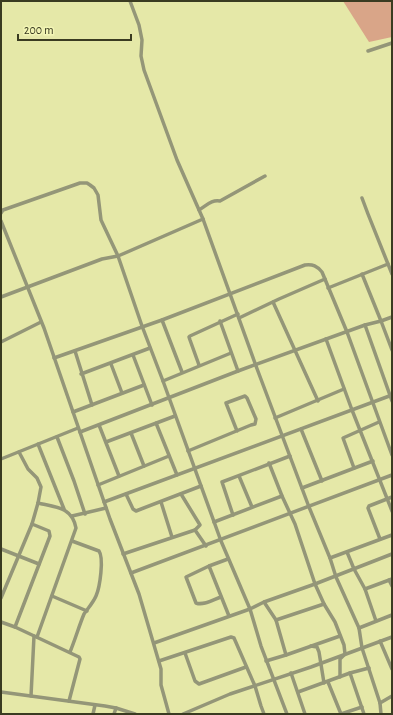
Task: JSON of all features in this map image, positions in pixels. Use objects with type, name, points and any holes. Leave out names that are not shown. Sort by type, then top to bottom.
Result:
[{"type":"street","points":[[130,1],[141,32],[144,70],[177,160],[203,219],[309,507],[330,558],[336,577],[359,628],[362,648],[380,703],[381,714]]},
{"type":"street","points":[[368,51],[392,43]]},
{"type":"street","points":[[199,210],[212,201],[220,201],[265,176]]},
{"type":"street","points":[[1,213],[3,210],[80,183],[87,183],[94,188],[98,195],[101,220],[118,256],[142,326],[221,541],[250,609],[266,661],[275,680],[286,714]]},
{"type":"street","points":[[362,198],[392,274]]},
{"type":"street","points":[[1,296],[27,288],[102,259],[118,256],[203,219]]},
{"type":"street","points":[[1,221],[41,322],[106,508],[139,594],[159,661],[162,685],[169,714]]},
{"type":"street","points":[[328,288],[392,260]]},
{"type":"street","points":[[54,358],[162,320],[305,264],[312,264],[318,267],[325,279],[347,332],[392,455]]},
{"type":"street","points":[[362,274],[392,350]]},
{"type":"street","points":[[200,366],[189,337],[192,334],[220,321],[238,316],[273,302],[325,279]]},
{"type":"street","points":[[273,302],[318,401]]},
{"type":"street","points":[[80,432],[365,325],[392,317]]},
{"type":"street","points":[[162,320],[182,372]]},
{"type":"street","points":[[220,321],[238,372]]},
{"type":"street","points":[[1,342],[41,322]]},
{"type":"street","points":[[365,325],[392,401]]},
{"type":"street","points":[[326,340],[344,390],[381,480],[392,511]]},
{"type":"street","points":[[82,374],[150,348]]},
{"type":"street","points":[[75,351],[92,405]]},
{"type":"street","points":[[163,380],[231,353]]},
{"type":"street","points":[[133,355],[152,405]]},
{"type":"street","points":[[111,364],[122,393]]},
{"type":"street","points":[[73,412],[144,385]]},
{"type":"street","points":[[275,418],[344,390]]},
{"type":"street","points":[[104,502],[391,395]]},
{"type":"street","points":[[188,451],[255,424],[256,422],[245,396],[226,403],[237,431]]},
{"type":"street","points":[[106,442],[175,416]]},
{"type":"street","points":[[354,468],[342,439],[379,422]]},
{"type":"street","points":[[156,423],[176,475]]},
{"type":"street","points":[[99,425],[119,476]]},
{"type":"street","points":[[1,459],[78,428]]},
{"type":"street","points":[[301,429],[322,481]]},
{"type":"street","points":[[131,433],[144,466]]},
{"type":"street","points":[[57,437],[85,514]]},
{"type":"street","points":[[38,444],[64,509]]},
{"type":"street","points":[[1,598],[32,524],[42,490],[37,478],[28,469],[19,452]]},
{"type":"street","points":[[98,485],[169,456]]},
{"type":"street","points":[[233,515],[222,483],[269,463],[290,456]]},
{"type":"street","points":[[302,488],[373,461]]},
{"type":"street","points":[[269,463],[291,514],[324,604],[335,622],[344,645],[345,654]]},
{"type":"street","points":[[131,573],[221,541],[392,475]]},
{"type":"street","points":[[239,476],[252,507]]},
{"type":"street","points":[[126,494],[134,511],[201,486]]},
{"type":"street","points":[[123,554],[195,530],[200,525],[181,494]]},
{"type":"street","points":[[214,522],[282,496]]},
{"type":"street","points":[[380,539],[368,508],[392,497]]},
{"type":"street","points":[[161,502],[172,537]]},
{"type":"street","points":[[31,696],[36,637],[76,528],[72,516],[64,509],[38,503]]},
{"type":"street","points":[[72,516],[106,508]]},
{"type":"street","points":[[15,627],[50,536],[46,529],[32,524]]},
{"type":"street","points":[[195,530],[206,546]]},
{"type":"street","points":[[330,558],[392,535]]},
{"type":"street","points":[[70,652],[84,614],[96,596],[101,555],[99,550],[72,541]]},
{"type":"street","points":[[1,549],[39,564]]},
{"type":"street","points":[[347,552],[364,589],[376,621]]},
{"type":"street","points":[[154,643],[336,577],[392,554]]},
{"type":"street","points":[[221,597],[203,604],[196,603],[186,579],[187,576],[228,559]]},
{"type":"street","points":[[209,566],[229,616]]},
{"type":"street","points":[[364,589],[391,579],[392,586]]},
{"type":"street","points":[[52,596],[87,610]]},
{"type":"street","points":[[264,602],[276,620],[286,655]]},
{"type":"street","points":[[276,620],[324,604]]},
{"type":"street","points":[[359,628],[392,615]]},
{"type":"street","points":[[1,622],[79,657],[80,659],[69,701]]},
{"type":"street","points":[[266,661],[340,636]]},
{"type":"street","points":[[159,661],[232,637],[236,642],[255,686],[264,714]]},
{"type":"street","points":[[184,714],[230,694],[275,680],[392,637]]},
{"type":"street","points":[[380,641],[392,669]]},
{"type":"street","points":[[310,646],[317,647],[326,682],[341,714],[362,707]]},
{"type":"street","points":[[184,653],[195,681],[199,684],[246,667]]},
{"type":"street","points":[[340,677],[340,659],[345,654]]},
{"type":"street","points":[[388,659],[392,658]]},
{"type":"street","points":[[298,692],[350,673],[369,668]]},
{"type":"street","points":[[291,673],[306,714]]},
{"type":"street","points":[[350,673],[364,714]]},
{"type":"street","points":[[1,692],[116,708],[135,714]]},
{"type":"street","points":[[380,703],[392,696]]},
{"type":"street","points":[[93,714],[95,705]]},
{"type":"street","points":[[114,714],[116,708]]},
{"type":"shaded area","points":[[343,1],[392,1],[392,37],[369,42]]}]
